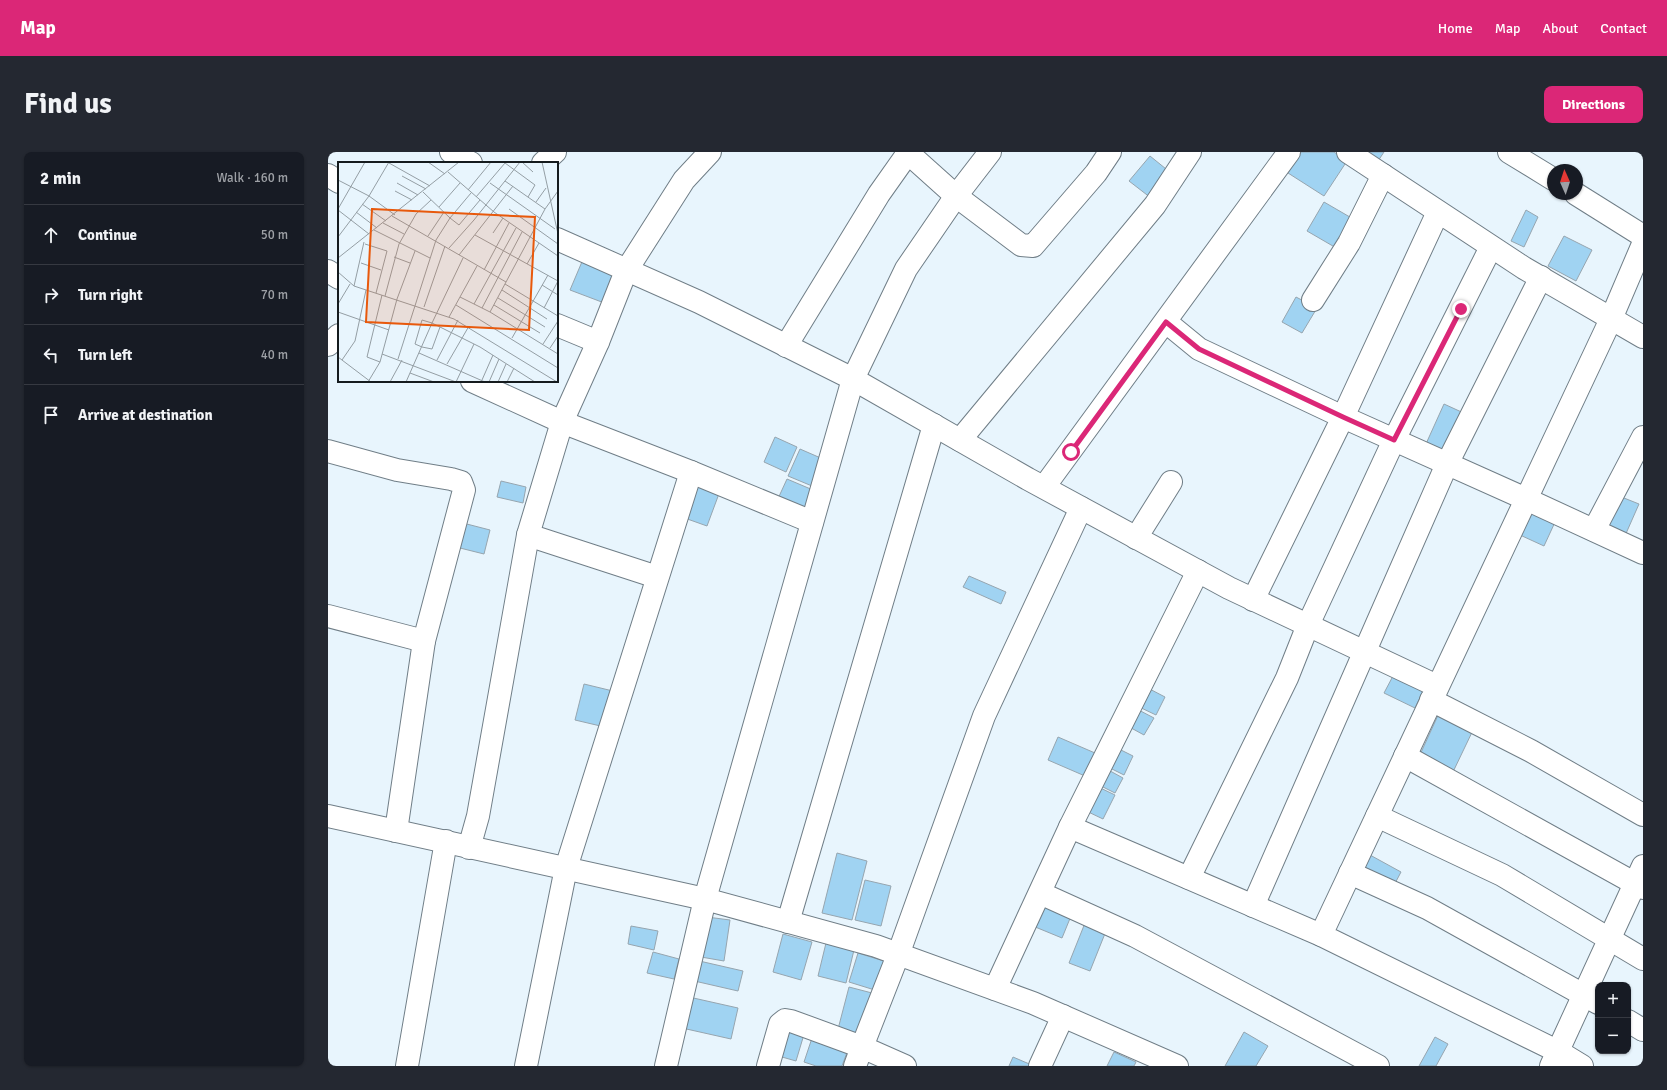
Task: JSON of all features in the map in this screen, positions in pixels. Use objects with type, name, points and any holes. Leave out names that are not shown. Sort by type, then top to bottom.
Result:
[{"type":"street","points":[[451,152],[469,162]]},
{"type":"street","points":[[544,162],[555,152]]},
{"type":"street","points":[[470,848],[478,816],[528,535],[562,422],[598,342],[626,271],[684,180],[710,152]]},
{"type":"street","points":[[786,346],[879,194],[907,152],[956,196],[1021,246],[1033,246],[1096,173],[1110,152]]},
{"type":"street","points":[[666,1066],[705,899],[852,379],[906,269],[956,196],[990,152]]},
{"type":"street","points":[[960,440],[1155,205],[1190,152]]},
{"type":"street","points":[[1044,487],[1289,152]]},
{"type":"street","points":[[1348,152],[1491,247],[1643,338]]},
{"type":"street","points":[[1509,152],[1547,175]]},
{"type":"street","points":[[328,175],[338,181]]},
{"type":"street","points":[[1313,300],[1349,243],[1383,175]]},
{"type":"street","points":[[1583,198],[1643,236]]},
{"type":"street","points":[[1253,600],[1343,417],[1438,212]]},
{"type":"street","points":[[558,240],[699,302],[852,379],[1136,538],[1253,600],[1364,652],[1531,751],[1643,815]]},
{"type":"street","points":[[1321,935],[1611,319],[1643,244]]},
{"type":"street","points":[[1189,878],[1287,678],[1308,625],[1394,440],[1491,247]]},
{"type":"street","points":[[328,271],[338,277]]},
{"type":"street","points":[[1253,906],[1447,464],[1541,277]]},
{"type":"street","points":[[1166,322],[1199,349],[1343,417],[1643,553]]},
{"type":"street","points":[[558,325],[598,342]]},
{"type":"street","points":[[328,345],[338,337]]},
{"type":"street","points":[[474,382],[562,422],[691,472],[812,522]]},
{"type":"street","points":[[788,922],[934,425]]},
{"type":"street","points":[[1594,530],[1643,437]]},
{"type":"street","points":[[328,451],[397,470],[461,482],[464,490],[424,642],[396,831]]},
{"type":"street","points":[[526,1066],[566,868],[691,472]]},
{"type":"street","points":[[1136,538],[1171,482]]},
{"type":"street","points":[[858,1057],[898,954],[984,716],[1081,508]]},
{"type":"street","points":[[528,535],[657,576]]},
{"type":"street","points":[[995,989],[1070,827],[1198,571]]},
{"type":"street","points":[[328,616],[424,642]]},
{"type":"street","points":[[1405,756],[1640,879],[1610,939],[1591,999],[1555,1059]]},
{"type":"street","points":[[328,816],[705,899],[898,954],[1033,1003],[1063,1016],[1152,1061],[1177,1066]]},
{"type":"street","points":[[1377,816],[1502,875],[1643,959]]},
{"type":"street","points":[[1070,827],[1321,935],[1555,1059],[1582,1066]]},
{"type":"street","points":[[407,1066],[446,841]]},
{"type":"street","points":[[1350,873],[1427,908],[1591,999]]},
{"type":"street","points":[[1040,893],[1135,936],[1378,1066]]},
{"type":"street","points":[[1040,1066],[1063,1016]]},
{"type":"street","points":[[768,1066],[780,1024],[785,1020],[792,1021],[858,1057],[905,1066]]},
{"type":"street","points":[[1631,1023],[1643,1030]]},
{"type":"building","points":[[1301,152],[1334,152],[1347,161],[1324,196],[1288,173]]},
{"type":"building","points":[[1364,152],[1384,152],[1378,161]]},
{"type":"building","points":[[1150,156],[1171,173],[1151,198],[1129,181]]},
{"type":"building","points":[[1324,202],[1355,220],[1338,249],[1307,231]]},
{"type":"building","points":[[1526,210],[1538,217],[1524,247],[1511,241]]},
{"type":"building","points":[[1564,236],[1592,250],[1576,281],[1548,266]]},
{"type":"building","points":[[584,257],[620,271],[607,304],[570,290]]},
{"type":"building","points":[[1296,297],[1317,308],[1302,333],[1282,322]]},
{"type":"building","points":[[1444,404],[1468,415],[1449,457],[1425,446]]},
{"type":"building","points":[[775,437],[797,447],[786,472],[764,462]]},
{"type":"building","points":[[800,449],[823,459],[812,486],[788,476]]},
{"type":"building","points":[[787,479],[813,490],[803,514],[776,503]]},
{"type":"building","points":[[501,481],[526,487],[523,503],[497,497]]},
{"type":"building","points":[[692,481],[720,491],[707,526],[679,516]]},
{"type":"building","points":[[1619,496],[1639,504],[1624,538],[1604,530]]},
{"type":"building","points":[[1533,509],[1556,520],[1544,546],[1520,535]]},
{"type":"building","points":[[459,522],[490,530],[484,554],[452,546]]},
{"type":"building","points":[[969,576],[1006,592],[1001,604],[963,587]]},
{"type":"building","points":[[1393,676],[1423,691],[1415,708],[1384,693]]},
{"type":"building","points":[[584,684],[617,692],[609,728],[575,720]]},
{"type":"building","points":[[1142,685],[1165,697],[1156,715],[1133,704]]},
{"type":"building","points":[[1131,706],[1154,718],[1144,735],[1122,723]]},
{"type":"building","points":[[1440,711],[1475,726],[1452,774],[1418,759]]},
{"type":"building","points":[[1058,737],[1095,753],[1085,776],[1048,760]]},
{"type":"building","points":[[1111,745],[1133,756],[1124,775],[1102,764]]},
{"type":"building","points":[[1101,766],[1123,778],[1115,793],[1093,782]]},
{"type":"building","points":[[1092,784],[1115,795],[1103,819],[1080,808]]},
{"type":"building","points":[[837,853],[867,861],[852,920],[822,913]]},
{"type":"building","points":[[1370,855],[1401,872],[1392,889],[1361,873]]},
{"type":"building","points":[[865,880],[891,886],[881,926],[855,920]]},
{"type":"building","points":[[1038,902],[1071,916],[1062,938],[1028,924]]},
{"type":"building","points":[[707,917],[730,920],[724,961],[701,957]]},
{"type":"building","points":[[1085,923],[1106,931],[1090,971],[1069,963]]},
{"type":"building","points":[[631,926],[658,931],[654,950],[628,944]]},
{"type":"building","points":[[783,934],[812,942],[801,980],[773,972]]},
{"type":"building","points":[[826,943],[854,950],[846,983],[818,976]]},
{"type":"building","points":[[653,952],[679,959],[674,979],[647,973]]},
{"type":"building","points":[[858,953],[887,962],[878,991],[849,982]]},
{"type":"building","points":[[695,960],[743,971],[738,991],[690,980]]},
{"type":"building","points":[[849,987],[872,993],[860,1039],[837,1033]]},
{"type":"building","points":[[689,997],[738,1008],[731,1039],[682,1028]]},
{"type":"building","points":[[784,1024],[805,1031],[796,1061],[775,1055]]},
{"type":"building","points":[[1244,1032],[1268,1046],[1256,1066],[1225,1066]]},
{"type":"building","points":[[813,1035],[849,1047],[842,1066],[816,1066],[804,1062]]},
{"type":"building","points":[[1435,1037],[1448,1044],[1436,1066],[1419,1066]]},
{"type":"building","points":[[1114,1052],[1136,1062],[1134,1066],[1107,1066]]},
{"type":"building","points":[[1013,1057],[1034,1066],[1009,1066]]},
{"type":"route","points":[[1071,452],[1166,322],[1199,349],[1394,440],[1461,309]]}]
